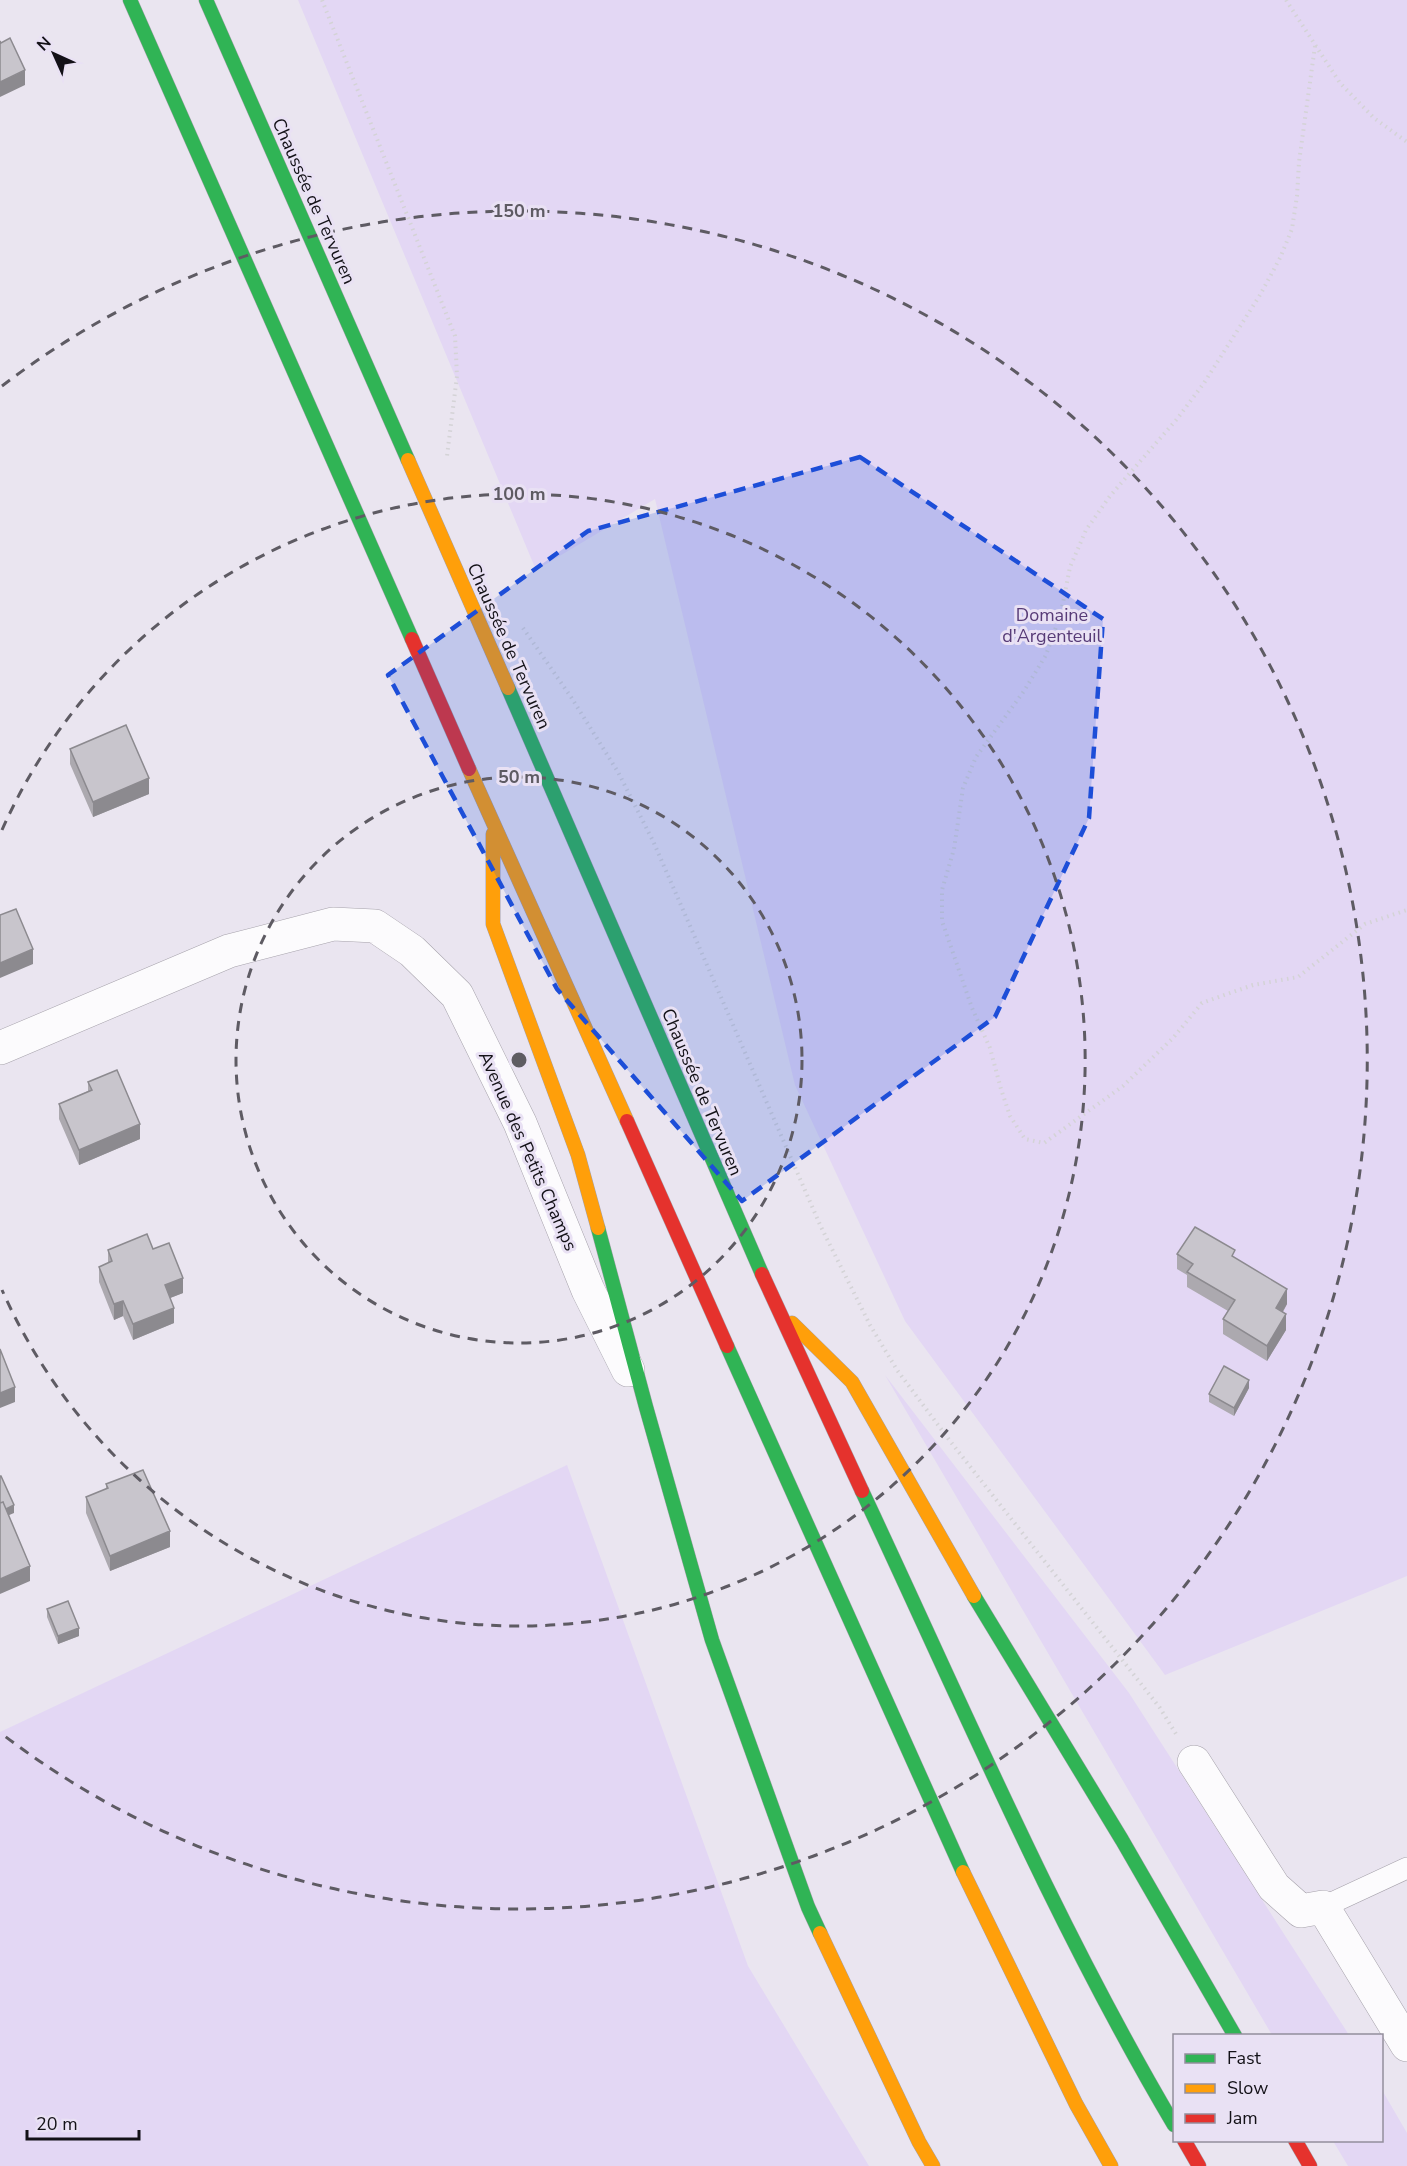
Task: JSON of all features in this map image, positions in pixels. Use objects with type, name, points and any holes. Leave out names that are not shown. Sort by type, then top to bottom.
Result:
[{"type":"main road","points":[[130,0],[493,823],[962,1870],[1076,2104],[1111,2166]]},
{"type":"main road","name":"Chaussée de Tervuren","points":[[206,0],[486,636],[776,1307],[1064,1923],[1141,2069],[1173,2123]]},
{"type":"main road","points":[[493,823],[493,924],[578,1155],[712,1640],[808,1907],[919,2142],[933,2166]]},
{"type":"main road","points":[[776,1307],[852,1382],[952,1559],[1122,1840],[1234,2034]]},
{"type":"main road","points":[[1185,2142],[1199,2166]]},
{"type":"main road","points":[[1296,2142],[1310,2166]]},
{"type":"street","name":"Avenue des Petits Champs","points":[[0,1048],[229,951],[333,924],[375,926],[412,951],[457,995],[520,1123],[588,1290],[646,1407]]},
{"type":"street","points":[[1194,1762],[1274,1887],[1301,1911],[1323,1907],[1407,2045]]},
{"type":"lane","points":[[1323,1907],[1407,1868]]},
{"type":"path","points":[[322,0],[455,336],[457,376],[446,465]]},
{"type":"path","points":[[1286,0],[1340,83],[1374,118],[1407,142]]},
{"type":"path","points":[[1315,46],[1292,229],[1280,258],[1260,295],[1204,383],[1177,419],[1110,496],[1086,530],[1070,567],[1061,613],[1046,655],[1024,691],[975,757],[963,788],[954,849],[942,890],[942,921],[972,1008],[990,1048],[1010,1116],[1024,1139],[1044,1143],[1124,1086],[1173,1038],[1202,1003],[1253,985],[1298,977],[1365,924],[1407,910]]},
{"type":"path","points":[[519,622],[571,697],[618,772],[653,841],[821,1227],[870,1325],[897,1370],[1160,1708],[1194,1762]]},
{"type":"highlighted area","points":[[860,457],[1103,619],[1089,818],[995,1017],[742,1201],[557,989],[388,675],[588,531]]},
{"type":"green space","name":"Domaine d'Argenteuil","points":[[298,0],[1407,0],[1407,1576],[1165,1675],[905,1321],[795,1085],[655,499],[536,570]]},
{"type":"green space","points":[[885,1375],[1129,1693],[1348,2034],[1271,2034]]},
{"type":"green space","points":[[567,1465],[748,1966],[869,2166],[0,2166],[0,1732]]},
{"type":"green space","points":[[1383,2092],[1407,2133],[1407,2166],[1348,2166],[1334,2142],[1383,2142]]},
{"type":"building","points":[[10,38],[25,70],[0,82],[0,41],[1,43]]},
{"type":"building","points":[[126,725],[149,778],[93,802],[70,749]]},
{"type":"building","points":[[16,909],[33,949],[0,963],[0,915]]},
{"type":"building","points":[[117,1070],[140,1124],[79,1150],[59,1104],[92,1090],[88,1082]]},
{"type":"building","points":[[1195,1227],[1235,1250],[1232,1256],[1287,1289],[1276,1308],[1286,1314],[1267,1346],[1223,1319],[1235,1300],[1187,1272],[1193,1264],[1177,1254]]},
{"type":"building","points":[[147,1234],[153,1249],[169,1243],[183,1278],[165,1285],[174,1308],[133,1324],[123,1301],[114,1304],[99,1267],[112,1261],[108,1250]]},
{"type":"building","points":[[0,1349],[15,1387],[0,1393]]},
{"type":"building","points":[[1224,1366],[1249,1380],[1234,1408],[1209,1394]]},
{"type":"building","points":[[143,1470],[170,1531],[110,1556],[86,1497],[108,1488],[106,1484]]},
{"type":"building","points":[[0,1476],[14,1505],[6,1509],[3,1502],[0,1503]]},
{"type":"building","points":[[3,1502],[30,1566],[0,1579],[0,1503]]},
{"type":"building","points":[[68,1601],[79,1628],[58,1636],[47,1609]]},
{"type":"traffic: fast","points":[[130,0],[412,639]]},
{"type":"traffic: fast","points":[[206,0],[408,460]]},
{"type":"traffic: fast","points":[[508,688],[762,1274]]},
{"type":"traffic: fast","points":[[598,1228],[646,1407]]},
{"type":"traffic: fast","points":[[727,1346],[963,1872]]},
{"type":"traffic: fast","points":[[646,1407],[712,1640],[808,1907],[820,1933]]},
{"type":"traffic: fast","points":[[862,1491],[1010,1812],[1089,1970],[1173,2123]]},
{"type":"traffic: fast","points":[[974,1596],[1122,1840],[1234,2034]]},
{"type":"traffic: slow","points":[[408,460],[508,688]]},
{"type":"traffic: slow","points":[[469,769],[627,1121]]},
{"type":"traffic: slow","points":[[493,834],[493,924],[578,1155],[598,1228]]},
{"type":"traffic: slow","points":[[792,1323],[852,1382],[974,1596]]},
{"type":"traffic: slow","points":[[963,1872],[1076,2104],[1111,2166]]},
{"type":"traffic: slow","points":[[820,1933],[919,2142],[933,2166]]},
{"type":"traffic: jam","points":[[412,639],[469,769]]},
{"type":"traffic: jam","points":[[627,1121],[727,1346]]},
{"type":"traffic: jam","points":[[762,1274],[862,1491]]},
{"type":"traffic: jam","points":[[1185,2142],[1199,2166]]},
{"type":"traffic: jam","points":[[1296,2142],[1310,2166]]}]
